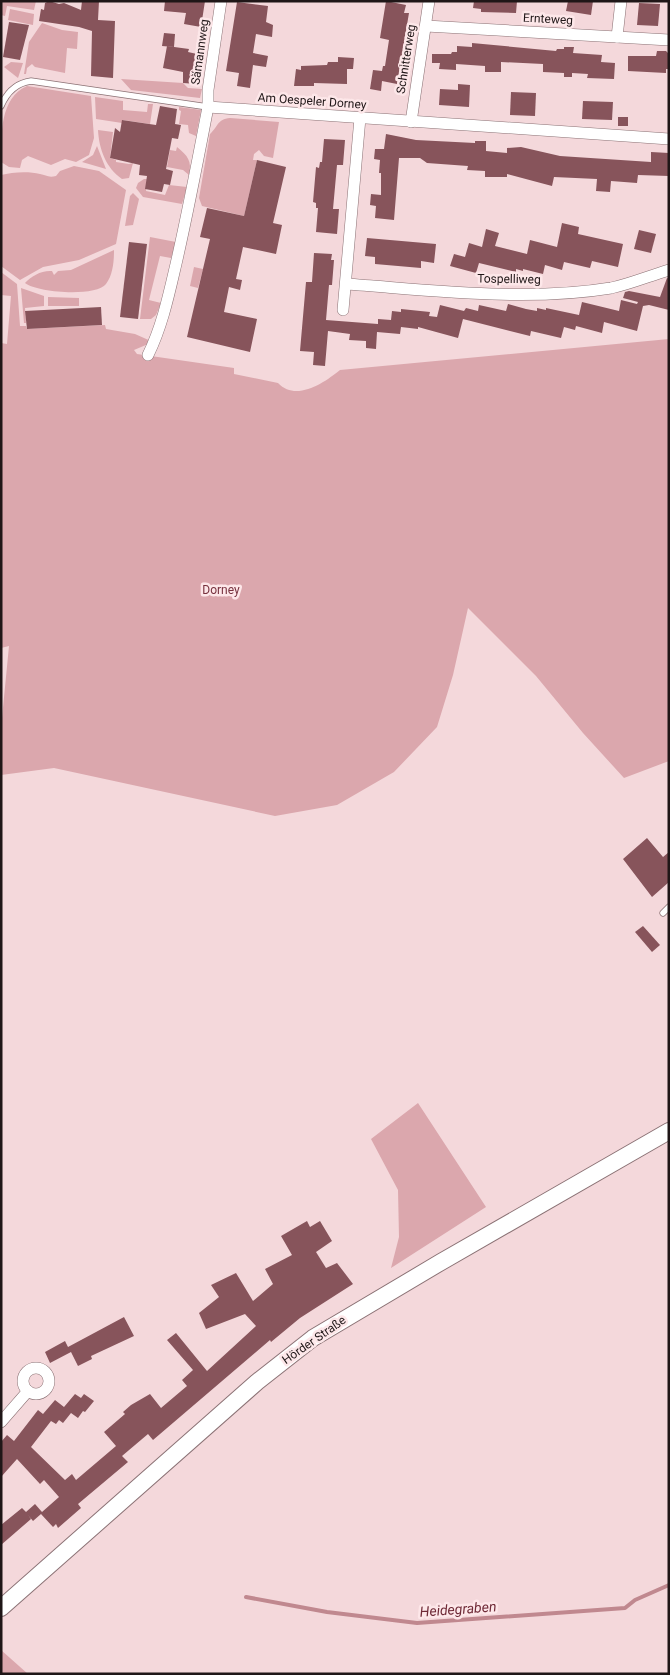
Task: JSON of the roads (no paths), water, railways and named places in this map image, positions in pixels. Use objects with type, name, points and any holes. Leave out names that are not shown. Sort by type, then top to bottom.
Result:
[{"type":"main road","name":"Hörder Straße","points":[[1,1608],[257,1382],[314,1338],[445,1259],[669,1131]]},
{"type":"street","name":"Sämannweg","points":[[208,107],[208,90],[221,1]]},
{"type":"street","name":"Schnitterweg","points":[[411,122],[429,1]]},
{"type":"street","points":[[617,37],[621,1]]},
{"type":"street","name":"Ernteweg","points":[[426,26],[669,40]]},
{"type":"street","name":"Am Oespeler Dorney","points":[[208,107],[669,139]]},
{"type":"street","points":[[148,355],[154,343],[170,290],[208,107]]},
{"type":"street","points":[[343,310],[360,118]]},
{"type":"street","name":"Tospelliweg","points":[[346,284],[439,291],[556,292],[615,287],[669,270]]},
{"type":"street","points":[[1,1422],[28,1391]]},
{"type":"lane","points":[[1,106],[12,89],[21,83],[32,82],[208,107]]},
{"type":"lane","points":[[663,913],[669,908]]},
{"type":"waterway","name":"Heidegraben","points":[[246,1597],[327,1612],[417,1623],[625,1608],[635,1600],[669,1585]]},
{"type":"park label","name":"Dorney","points":[[221,590]]}]
